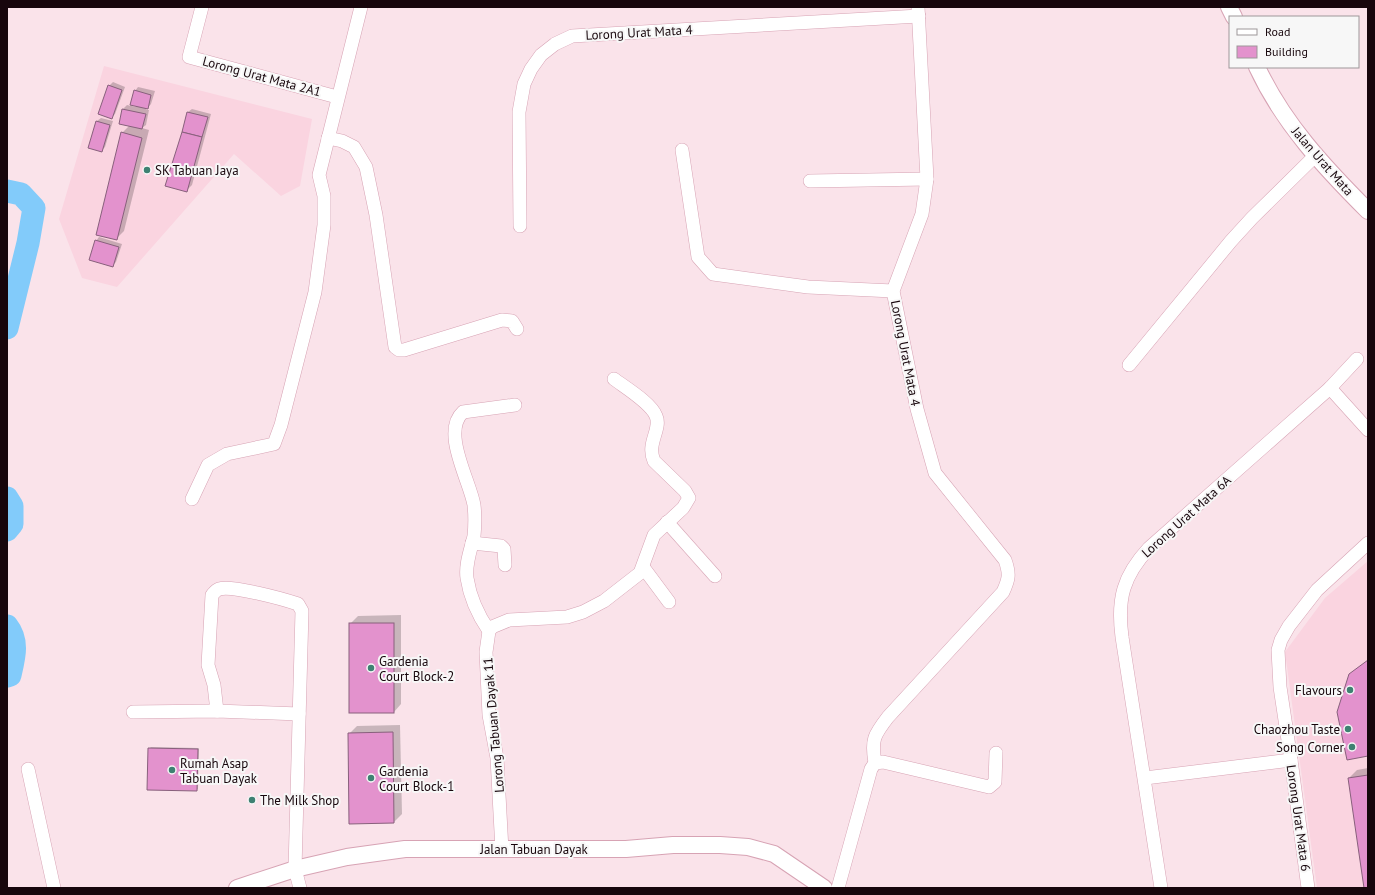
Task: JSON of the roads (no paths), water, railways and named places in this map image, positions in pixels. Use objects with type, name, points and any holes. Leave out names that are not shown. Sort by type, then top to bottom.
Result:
[{"type":"street","name":"Lorong Urat Mata 2A1","points":[[202,7],[189,57],[338,97]]},
{"type":"street","points":[[192,499],[208,465],[228,454],[274,444],[281,425],[315,292],[324,225],[324,196],[319,175],[361,7]]},
{"type":"street","name":"Lorong Urat Mata 4","points":[[520,226],[519,112],[524,84],[531,69],[541,55],[555,44],[572,36],[918,11],[927,179],[922,214],[893,291],[916,408],[934,473],[1005,560],[1009,580],[1002,592],[888,717],[874,738],[872,747],[875,763]]},
{"type":"street","name":"Jalan Urat Mata","points":[[1258,68],[1275,101],[1302,141],[1368,211]]},
{"type":"street","points":[[328,138],[342,141],[354,147],[366,167],[376,215],[396,347],[399,350],[404,350],[502,320],[512,321],[517,329]]},
{"type":"street","points":[[682,150],[698,257],[713,274],[808,286],[893,291]]},
{"type":"street","points":[[1129,365],[1231,241],[1252,218],[1315,156]]},
{"type":"street","points":[[810,181],[927,179]]},
{"type":"street","name":"Lorong Urat Mata 6A","points":[[1161,888],[1119,616],[1124,587],[1136,562],[1149,548],[1330,388],[1357,359]]},
{"type":"street","points":[[515,405],[463,412],[455,423],[455,439],[474,505],[474,529],[467,577],[472,600],[478,616],[489,631],[492,627],[509,620],[567,617],[583,612],[604,601],[640,573],[654,535],[686,504],[689,498],[688,494],[654,461],[650,450],[656,426],[656,416],[644,403],[614,379]]},
{"type":"street","points":[[1330,388],[1368,430]]},
{"type":"street","points":[[667,522],[715,576]]},
{"type":"street","points":[[472,543],[501,546],[504,549],[505,565]]},
{"type":"street","name":"Lorong Urat Mata 6","points":[[1308,888],[1278,669],[1278,650],[1281,640],[1304,605],[1316,590],[1368,543]]},
{"type":"street","points":[[643,567],[669,602]]},
{"type":"street","points":[[217,711],[215,691],[208,665],[212,595],[215,591],[224,588],[264,595],[298,604],[302,611],[295,869],[300,888]]},
{"type":"street","name":"Lorong Tabuan Dayak 11","points":[[489,631],[486,652],[489,716],[497,758],[502,850]]},
{"type":"street","points":[[133,712],[217,711],[299,714]]},
{"type":"street","points":[[838,888],[871,769],[875,763],[883,762],[989,787],[995,782],[996,753]]},
{"type":"street","points":[[1145,778],[1291,760]]},
{"type":"street","points":[[28,769],[54,888]]},
{"type":"street","name":"Jalan Tabuan Dayak","points":[[237,888],[295,869],[347,857],[405,849],[626,849],[673,845],[748,847],[774,854],[824,888]]},
{"type":"waterway","points":[[7,191],[21,194],[34,208],[28,243],[7,328]]},
{"type":"waterway","points":[[7,498],[12,506],[12,524],[7,530]]},
{"type":"waterway","points":[[7,626],[11,632],[14,644],[13,662],[10,675],[7,676]]},
{"type":"place","name":"SK Tabuan Jaya","points":[[147,170]]},
{"type":"place","name":"Gardenia Court Block-2","points":[[371,668]]},
{"type":"place","name":"Flavours","points":[[1350,690]]},
{"type":"place","name":"Chaozhou Taste","points":[[1348,729]]},
{"type":"place","name":"Song Corner","points":[[1352,747]]},
{"type":"place","name":"Rumah Asap Tabuan Dayak","points":[[172,770]]},
{"type":"place","name":"Gardenia Court Block-1","points":[[371,778]]},
{"type":"place","name":"The Milk Shop","points":[[252,800]]}]
